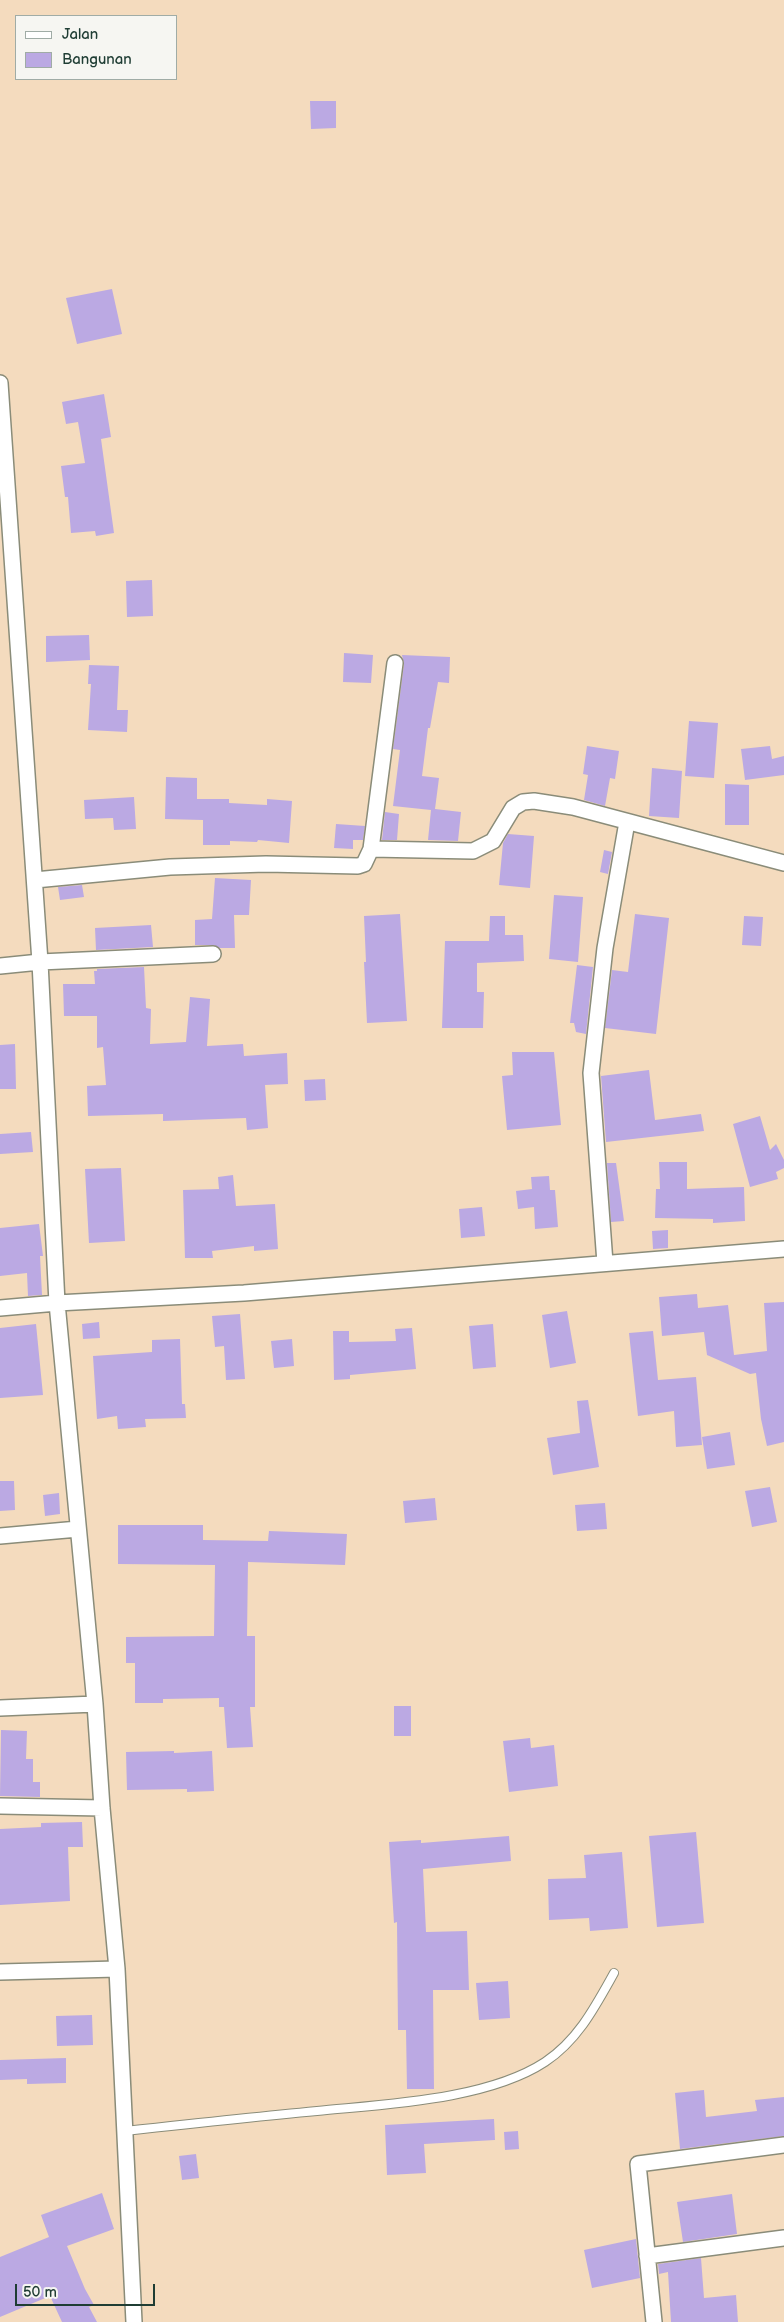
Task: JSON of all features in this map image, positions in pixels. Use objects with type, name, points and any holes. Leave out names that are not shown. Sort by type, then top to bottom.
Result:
[{"type":"street","points":[[0,392],[35,880],[57,1302],[95,1704],[102,1808],[117,1970],[134,2322]]},
{"type":"street","points":[[35,880],[170,867],[266,864],[358,866],[364,864],[371,849],[395,663]]},
{"type":"street","points":[[371,849],[473,851],[493,840],[514,808],[523,802],[556,803],[784,863]]},
{"type":"street","points":[[605,1263],[591,1073],[606,948],[628,822]]},
{"type":"street","points":[[0,966],[40,962],[213,954]]},
{"type":"street","points":[[0,1308],[57,1302],[244,1293],[784,1249]]},
{"type":"street","points":[[0,1536],[78,1530]]},
{"type":"street","points":[[0,1708],[95,1704]]},
{"type":"street","points":[[0,1806],[102,1808]]},
{"type":"street","points":[[0,1972],[117,1970]]},
{"type":"street","points":[[654,2322],[638,2164],[784,2145]]},
{"type":"street","points":[[648,2256],[784,2238]]},
{"type":"lane","points":[[125,2131],[426,2100],[502,2083],[544,2063],[560,2051],[581,2030],[614,1974]]},
{"type":"building","points":[[310,101],[336,101],[336,128],[311,129]]},
{"type":"building","points":[[112,289],[122,334],[77,344],[66,298]]},
{"type":"building","points":[[104,394],[111,437],[101,439],[114,533],[96,536],[95,531],[71,533],[68,497],[65,497],[61,466],[85,463],[78,422],[66,424],[62,402]]},
{"type":"building","points":[[152,580],[153,616],[127,617],[126,581]]},
{"type":"building","points":[[89,635],[90,660],[46,662],[46,636]]},
{"type":"building","points":[[344,653],[373,655],[371,683],[343,682]]},
{"type":"building","points":[[402,655],[450,657],[449,683],[438,682],[430,728],[428,728],[422,776],[439,778],[435,809],[461,812],[458,841],[428,840],[431,810],[393,806],[400,750],[393,749],[404,664]]},
{"type":"building","points":[[89,665],[119,666],[117,710],[128,710],[127,732],[88,730],[91,684],[88,684]]},
{"type":"building","points":[[689,721],[718,723],[714,778],[685,776]]},
{"type":"building","points":[[587,746],[619,751],[615,779],[610,778],[605,806],[584,800],[588,775],[583,774]]},
{"type":"building","points":[[770,746],[772,759],[784,756],[784,775],[745,780],[741,749]]},
{"type":"building","points":[[652,768],[682,771],[679,818],[649,816]]},
{"type":"building","points":[[166,777],[197,778],[197,799],[229,799],[229,803],[267,805],[267,799],[292,801],[289,843],[258,840],[257,842],[230,841],[230,845],[203,845],[203,820],[165,819]]},
{"type":"building","points":[[725,784],[749,785],[749,825],[725,825]]},
{"type":"building","points":[[134,797],[136,829],[114,830],[113,818],[85,819],[84,800]]},
{"type":"building","points":[[385,812],[399,814],[397,840],[382,840]]},
{"type":"building","points":[[336,824],[365,826],[363,840],[353,840],[353,849],[334,848]]},
{"type":"building","points":[[508,834],[534,836],[530,888],[499,885],[503,843]]},
{"type":"building","points":[[604,850],[612,852],[608,874],[600,872]]},
{"type":"building","points":[[215,878],[251,880],[249,915],[234,915],[235,948],[195,945],[195,920],[212,919]]},
{"type":"building","points":[[82,885],[84,897],[60,900],[58,887]]},
{"type":"building","points":[[554,895],[583,897],[578,962],[549,959]]},
{"type":"building","points":[[400,914],[407,1021],[367,1023],[364,916]]},
{"type":"building","points":[[635,914],[669,918],[656,1034],[605,1028],[612,970],[628,972]]},
{"type":"building","points":[[490,916],[505,916],[505,935],[523,935],[524,961],[477,963],[477,992],[484,992],[483,1028],[442,1028],[445,941],[489,941]]},
{"type":"building","points":[[744,916],[763,917],[761,946],[742,945]]},
{"type":"building","points":[[151,925],[153,947],[96,950],[95,928]]},
{"type":"building","points":[[577,965],[593,967],[586,1034],[576,1032],[574,1023],[570,1023]]},
{"type":"building","points":[[144,967],[146,1008],[151,1009],[150,1044],[186,1042],[190,997],[210,999],[207,1046],[243,1044],[244,1056],[287,1053],[288,1084],[265,1085],[268,1128],[247,1130],[246,1118],[163,1121],[163,1114],[88,1116],[87,1086],[106,1085],[103,1047],[97,1048],[97,1016],[64,1016],[63,984],[95,984],[94,971],[97,971],[97,969]]},
{"type":"building","points":[[15,1044],[16,1089],[0,1089],[0,1045]]},
{"type":"building","points":[[512,1052],[554,1052],[561,1125],[507,1130],[502,1076],[513,1075]]},
{"type":"building","points":[[649,1070],[655,1120],[701,1114],[704,1131],[606,1142],[601,1076]]},
{"type":"building","points":[[325,1079],[326,1100],[305,1101],[304,1080]]},
{"type":"building","points":[[760,1116],[770,1150],[776,1144],[784,1160],[784,1168],[776,1172],[778,1179],[750,1187],[733,1124]]},
{"type":"building","points":[[31,1132],[33,1152],[0,1154],[0,1134]]},
{"type":"building","points":[[659,1162],[687,1162],[687,1189],[744,1187],[745,1221],[713,1223],[713,1219],[655,1218],[656,1189],[660,1189]]},
{"type":"building","points":[[607,1163],[616,1163],[624,1221],[611,1222]]},
{"type":"building","points":[[121,1168],[125,1241],[89,1243],[85,1169]]},
{"type":"building","points":[[233,1175],[236,1206],[275,1204],[278,1249],[254,1251],[254,1246],[212,1251],[213,1258],[185,1258],[183,1190],[219,1189],[218,1177]]},
{"type":"building","points":[[549,1176],[550,1190],[555,1190],[558,1227],[535,1229],[534,1207],[518,1209],[516,1191],[532,1189],[531,1177]]},
{"type":"building","points":[[482,1207],[485,1236],[461,1238],[459,1209]]},
{"type":"building","points":[[39,1224],[43,1256],[40,1256],[42,1295],[28,1296],[27,1273],[0,1276],[0,1228]]},
{"type":"building","points":[[668,1230],[668,1248],[653,1249],[652,1231]]},
{"type":"building","points":[[697,1294],[698,1308],[728,1305],[734,1355],[767,1351],[764,1303],[784,1302],[784,1442],[767,1446],[761,1419],[756,1373],[750,1374],[707,1355],[704,1332],[662,1336],[659,1297]]},
{"type":"building","points":[[567,1311],[576,1363],[550,1368],[542,1315]]},
{"type":"building","points":[[240,1314],[245,1379],[226,1380],[224,1346],[215,1347],[212,1316]]},
{"type":"building","points":[[99,1322],[100,1338],[83,1339],[82,1324]]},
{"type":"building","points":[[36,1324],[43,1395],[0,1398],[0,1328]]},
{"type":"building","points":[[493,1324],[496,1367],[473,1369],[469,1326]]},
{"type":"building","points":[[412,1328],[416,1369],[350,1375],[350,1379],[334,1380],[333,1331],[349,1331],[349,1342],[396,1341],[395,1329]]},
{"type":"building","points":[[653,1331],[658,1380],[696,1377],[702,1445],[676,1447],[674,1411],[638,1416],[629,1333]]},
{"type":"building","points":[[180,1339],[182,1404],[185,1404],[186,1418],[145,1419],[146,1427],[118,1429],[117,1416],[97,1419],[93,1356],[152,1352],[152,1340]]},
{"type":"building","points":[[292,1339],[294,1366],[274,1368],[271,1341]]},
{"type":"building","points":[[588,1400],[599,1467],[553,1475],[547,1438],[580,1433],[577,1401]]},
{"type":"building","points":[[730,1432],[735,1465],[707,1469],[702,1437]]},
{"type":"building","points":[[0,1481],[14,1481],[15,1510],[0,1511]]},
{"type":"building","points":[[770,1487],[777,1522],[752,1527],[745,1491]]},
{"type":"building","points":[[59,1493],[60,1514],[45,1516],[43,1495]]},
{"type":"building","points":[[435,1498],[437,1520],[405,1523],[403,1501]]},
{"type":"building","points":[[605,1503],[607,1529],[577,1531],[575,1505]]},
{"type":"building","points":[[118,1525],[203,1525],[203,1540],[268,1541],[269,1531],[347,1534],[345,1565],[248,1562],[247,1636],[255,1636],[255,1707],[250,1707],[253,1747],[227,1748],[224,1707],[219,1707],[219,1698],[163,1699],[163,1703],[135,1703],[135,1663],[126,1663],[126,1637],[214,1636],[215,1565],[118,1564]]},
{"type":"building","points":[[394,1706],[411,1706],[411,1736],[394,1736]]},
{"type":"building","points":[[1,1730],[27,1731],[26,1759],[33,1759],[33,1782],[40,1782],[40,1797],[0,1796]]},
{"type":"building","points":[[530,1738],[531,1748],[554,1745],[558,1786],[509,1792],[503,1741]]},
{"type":"building","points":[[174,1751],[174,1753],[212,1751],[214,1791],[187,1792],[187,1789],[127,1790],[126,1752]]},
{"type":"building","points":[[82,1822],[83,1847],[68,1847],[70,1901],[0,1905],[0,1829],[41,1827],[41,1823]]},
{"type":"building","points":[[696,1832],[704,1923],[657,1927],[649,1836]]},
{"type":"building","points":[[509,1836],[511,1861],[423,1869],[426,1932],[467,1931],[469,1990],[433,1990],[434,2089],[407,2089],[406,2030],[398,2030],[397,1922],[394,1923],[389,1842],[421,1840],[421,1843]]},
{"type":"building","points":[[622,1852],[628,1928],[590,1931],[589,1918],[549,1920],[548,1879],[586,1878],[584,1855]]},
{"type":"building","points":[[508,1981],[510,2018],[479,2020],[476,1983]]},
{"type":"building","points":[[92,2015],[93,2045],[57,2046],[56,2016]]},
{"type":"building","points":[[66,2058],[66,2083],[27,2084],[27,2079],[0,2080],[0,2060]]},
{"type":"building","points":[[704,2090],[706,2117],[757,2111],[755,2100],[784,2097],[784,2136],[680,2149],[675,2093]]},
{"type":"building","points":[[494,2119],[495,2140],[424,2144],[426,2173],[387,2175],[385,2125]]},
{"type":"building","points":[[518,2131],[519,2149],[505,2150],[504,2132]]},
{"type":"building","points":[[196,2154],[199,2178],[182,2180],[179,2156]]},
{"type":"building","points":[[102,2193],[114,2229],[67,2246],[85,2289],[94,2305],[89,2307],[97,2322],[62,2322],[50,2296],[0,2317],[0,2257],[49,2237],[41,2215]]},
{"type":"building","points":[[732,2194],[737,2234],[683,2242],[677,2202]]},
{"type":"building","points":[[636,2239],[640,2278],[592,2288],[584,2250]]},
{"type":"building","points":[[701,2258],[704,2298],[736,2295],[738,2322],[671,2322],[668,2272],[659,2274],[658,2264]]}]
